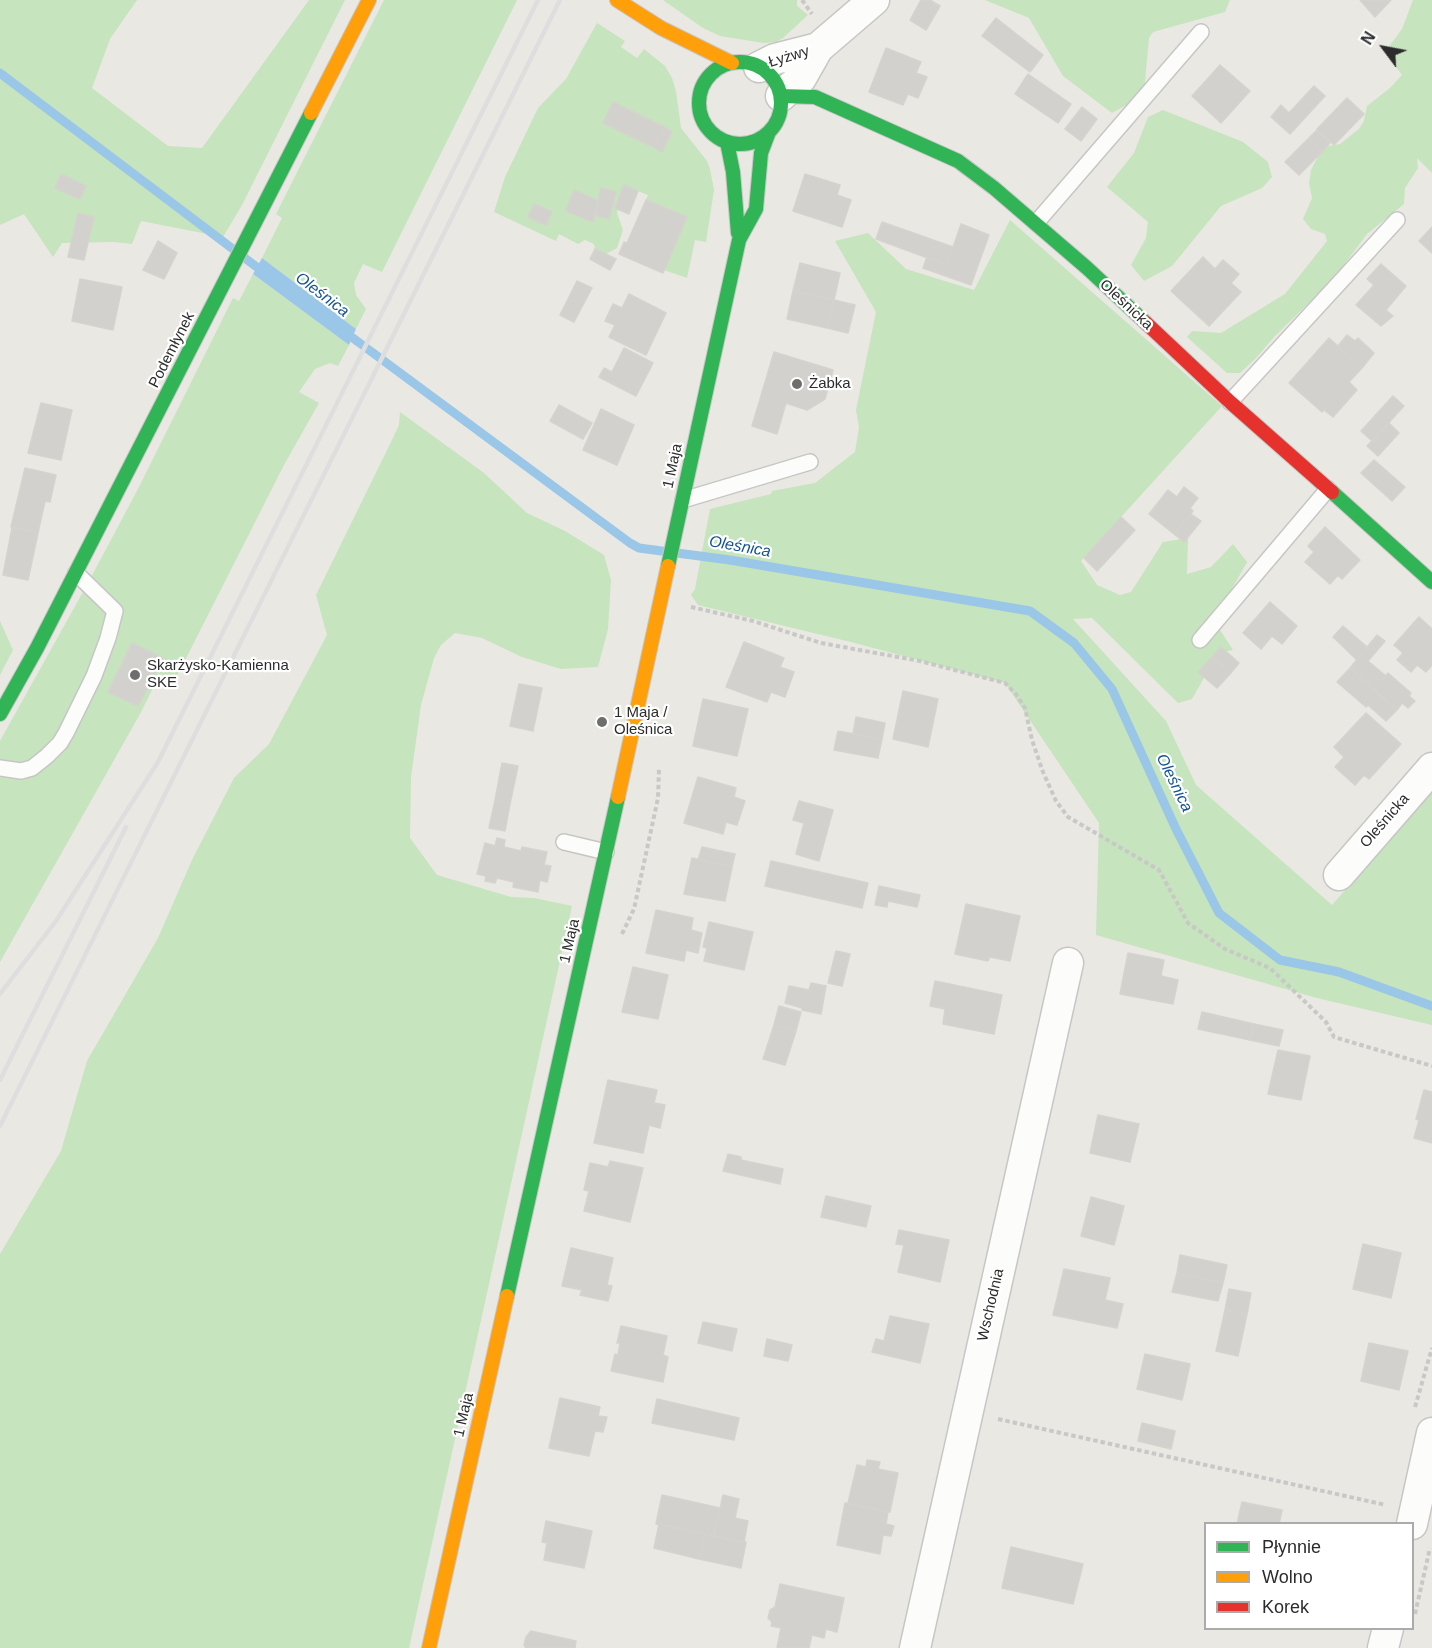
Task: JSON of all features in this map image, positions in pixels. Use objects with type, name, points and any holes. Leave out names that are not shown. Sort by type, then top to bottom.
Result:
[{"type":"street","name":"Podemłynek","points":[[0,714],[76,573],[369,0]]},
{"type":"street","points":[[617,0],[661,28],[745,65],[773,79],[781,96],[780,115],[769,132],[750,143],[738,144],[717,137],[703,120],[699,99],[702,88],[714,71],[745,65]]},
{"type":"street","name":"Łyżwy","points":[[781,96],[801,78],[818,48],[874,0]]},
{"type":"street","points":[[661,28],[679,51]]},
{"type":"street","name":"Łyżwy","points":[[745,65],[818,48]]},
{"type":"street","points":[[694,74],[702,88]]},
{"type":"street","name":"Oleśnicka","points":[[781,96],[815,97],[958,161],[1036,223],[1230,402],[1430,577]]},
{"type":"street","name":"1 Maja","points":[[739,240],[756,209],[761,153],[769,132]]},
{"type":"street","name":"1 Maja","points":[[429,1648],[739,240],[735,188],[727,142]]},
{"type":"street","name":"Oleśnicka","points":[[1339,875],[1432,768]]},
{"type":"street","name":"Wschodnia","points":[[915,1648],[1068,963]]},
{"type":"street","points":[[1402,1515],[1432,1433]]},
{"type":"street","points":[[1383,1648],[1388,1630]]},
{"type":"lane","points":[[1036,223],[1201,32]]},
{"type":"lane","points":[[1230,402],[1397,220]]},
{"type":"lane","points":[[683,500],[810,462]]},
{"type":"lane","points":[[1200,640],[1328,489]]},
{"type":"lane","points":[[0,768],[21,771],[32,768],[47,756],[66,733],[94,676],[115,611],[76,573]]},
{"type":"lane","points":[[564,842],[606,852]]},
{"type":"path","points":[[802,0],[815,18]]},
{"type":"path","points":[[684,606],[753,621],[821,643],[920,662],[1005,683],[1025,708],[1032,740],[1043,772],[1056,801],[1068,817],[1160,870],[1188,923],[1225,950],[1270,968],[1326,1022],[1334,1037],[1432,1066]]},
{"type":"path","points":[[998,1419],[1402,1515]]},
{"type":"path","points":[[1415,1615],[1432,1539]]},
{"type":"green space","points":[[0,0],[137,0],[110,39],[92,88],[168,146],[202,148],[309,0],[345,0],[242,205],[223,237],[141,221],[132,244],[62,243],[53,257],[24,214],[0,225]]},
{"type":"green space","points":[[384,0],[517,0],[382,272],[363,264],[354,283],[356,295],[366,309],[356,329],[262,258],[282,218],[276,214]]},
{"type":"green space","points":[[663,0],[797,0],[797,6],[808,15],[783,38],[776,42],[764,43],[720,36],[703,28]]},
{"type":"green space","points":[[985,0],[1230,0],[1225,12],[1153,32],[1149,38],[1144,92],[1139,98],[1112,113],[1063,76],[1029,18]]},
{"type":"green space","points":[[1413,0],[1432,0],[1432,173],[1417,158],[1418,168],[1405,188],[1404,204],[1367,234],[1334,278],[1256,358],[1240,373],[1227,373],[1187,337],[1192,331],[1221,333],[1285,294],[1327,241],[1325,234],[1311,229],[1303,219],[1312,198],[1309,183],[1311,170],[1323,147],[1340,144],[1359,129],[1364,121],[1367,106],[1402,75],[1385,52],[1402,29]]},
{"type":"green space","points":[[597,23],[625,41],[621,47],[637,58],[644,49],[665,66],[676,91],[681,128],[707,161],[714,190],[706,242],[695,240],[687,278],[664,270],[686,217],[646,200],[648,195],[625,186],[615,208],[618,209],[617,213],[623,230],[617,248],[606,254],[595,249],[594,244],[585,240],[578,244],[559,234],[556,241],[494,212],[505,177],[538,108],[566,79]],"holes":[[[602,188],[615,192],[609,219],[595,215],[592,221],[567,211],[574,190],[598,201]]]},
{"type":"green space","points":[[1163,110],[1243,142],[1268,162],[1272,177],[1262,188],[1221,206],[1172,266],[1144,281],[1131,265],[1146,238],[1148,222],[1107,187],[1134,153],[1148,117]]},
{"type":"green space","points":[[1010,220],[1222,406],[1081,561],[1097,585],[1120,595],[1131,592],[1163,542],[1188,538],[1187,574],[1211,567],[1233,544],[1247,562],[1214,621],[1233,650],[1218,653],[1192,699],[1178,703],[1092,618],[1073,619],[1166,721],[1196,785],[1332,905],[1432,791],[1432,1025],[1317,998],[1096,935],[1099,823],[1005,683],[851,642],[698,605],[691,595],[695,589],[710,509],[771,494],[772,491],[815,483],[855,452],[859,427],[856,410],[876,312],[835,241],[868,233],[906,269],[974,290]]},
{"type":"green space","points":[[253,274],[349,345],[338,366],[330,363],[315,369],[299,392],[319,403],[284,465],[175,680],[160,674],[140,714],[0,962],[0,741],[138,489],[233,298],[239,301]]},
{"type":"green space","points":[[400,412],[484,473],[527,513],[565,531],[604,555],[611,580],[608,629],[598,667],[561,669],[522,657],[482,638],[455,633],[441,645],[434,658],[421,705],[411,777],[410,838],[437,875],[511,897],[534,898],[572,906],[409,1648],[0,1648],[0,1254],[61,1151],[87,1061],[158,938],[192,860],[234,778],[269,744],[327,635],[316,595],[399,425]]},
{"type":"green space","points":[[0,621],[13,650],[0,675]]},
{"type":"water","points":[[262,258],[356,329],[349,345],[253,274]]},
{"type":"building","points":[[921,0],[930,0],[940,6],[926,30],[910,20]]},
{"type":"building","points":[[1360,0],[1391,0],[1375,17]]},
{"type":"building","points":[[996,18],[1043,55],[1030,72],[982,36]]},
{"type":"building","points":[[886,48],[921,62],[916,73],[927,77],[918,98],[908,94],[903,105],[869,92]]},
{"type":"building","points":[[1220,65],[1250,91],[1221,123],[1192,96]]},
{"type":"building","points":[[1028,74],[1071,104],[1058,123],[1015,94]]},
{"type":"building","points":[[1314,86],[1325,96],[1290,134],[1271,117],[1281,105],[1289,113]]},
{"type":"building","points":[[1347,98],[1364,114],[1334,145],[1317,129]]},
{"type":"building","points":[[613,102],[664,127],[653,147],[603,123]]},
{"type":"building","points":[[1082,107],[1097,119],[1081,141],[1065,129]]},
{"type":"building","points":[[664,127],[672,132],[662,152],[653,147]]},
{"type":"building","points":[[1317,130],[1330,143],[1322,152],[1308,139]]},
{"type":"building","points":[[1308,139],[1322,152],[1299,175],[1285,162]]},
{"type":"building","points":[[61,174],[86,186],[80,199],[55,188]]},
{"type":"building","points":[[805,174],[840,185],[837,195],[851,200],[842,227],[793,211]]},
{"type":"building","points":[[624,185],[638,191],[629,214],[615,208]]},
{"type":"building","points":[[601,188],[616,192],[609,219],[595,215]]},
{"type":"building","points":[[574,190],[598,201],[593,222],[566,211]]},
{"type":"building","points":[[646,200],[687,217],[663,273],[619,254],[624,242],[627,243]]},
{"type":"building","points":[[534,204],[552,212],[546,225],[528,217]]},
{"type":"building","points":[[78,213],[94,217],[84,260],[68,257]]},
{"type":"building","points":[[882,222],[953,247],[947,265],[876,239]]},
{"type":"building","points":[[961,224],[989,235],[971,285],[923,268],[927,257],[947,265]]},
{"type":"building","points":[[1432,227],[1432,253],[1419,241]]},
{"type":"building","points":[[158,241],[177,253],[164,279],[143,270]]},
{"type":"building","points":[[595,249],[616,259],[610,270],[590,259]]},
{"type":"building","points":[[1203,257],[1215,269],[1223,260],[1239,274],[1231,283],[1241,292],[1209,326],[1171,291]]},
{"type":"building","points":[[800,263],[840,273],[834,300],[793,291]]},
{"type":"building","points":[[1381,264],[1406,286],[1386,310],[1393,316],[1381,326],[1356,305],[1374,285],[1367,279]]},
{"type":"building","points":[[80,279],[122,287],[113,330],[72,321]]},
{"type":"building","points":[[577,281],[592,288],[574,322],[560,315]]},
{"type":"building","points":[[793,291],[834,300],[827,328],[787,319]]},
{"type":"building","points":[[629,294],[666,313],[646,355],[609,337],[615,325],[605,321],[613,304],[622,308]]},
{"type":"building","points":[[834,300],[855,305],[848,333],[827,328]]},
{"type":"building","points":[[1347,335],[1355,341],[1358,338],[1374,353],[1362,368],[1338,346]]},
{"type":"building","points":[[1329,338],[1362,368],[1349,382],[1357,390],[1333,417],[1324,410],[1322,412],[1289,383]]},
{"type":"building","points":[[624,348],[653,363],[636,396],[599,377],[604,368],[612,372]]},
{"type":"building","name":"Żabka","points":[[774,352],[833,370],[825,399],[807,410],[786,403],[777,434],[752,426]]},
{"type":"building","points":[[1393,396],[1404,406],[1372,441],[1361,431]]},
{"type":"building","points":[[41,403],[72,410],[61,460],[28,453]]},
{"type":"building","points":[[559,405],[592,423],[583,439],[550,421]]},
{"type":"building","points":[[601,409],[634,425],[617,465],[583,450]]},
{"type":"building","points":[[1389,423],[1399,433],[1378,456],[1367,446]]},
{"type":"building","points":[[1374,460],[1405,487],[1392,501],[1361,473]]},
{"type":"building","points":[[25,468],[56,475],[50,502],[45,501],[38,533],[11,527]]},
{"type":"building","points":[[1184,487],[1198,498],[1190,508],[1193,511],[1174,534],[1149,514],[1168,490],[1177,497]]},
{"type":"building","points":[[1191,514],[1201,521],[1184,542],[1174,534]]},
{"type":"building","points":[[1121,517],[1135,530],[1097,571],[1084,558]]},
{"type":"building","points":[[1325,527],[1360,560],[1342,579],[1338,575],[1330,584],[1305,562],[1314,552],[1308,546]]},
{"type":"building","points":[[12,528],[38,533],[28,580],[3,575]]},
{"type":"building","points":[[1270,602],[1297,626],[1282,644],[1272,636],[1261,649],[1243,633]]},
{"type":"building","points":[[1419,617],[1432,629],[1432,665],[1426,672],[1417,665],[1411,672],[1397,660],[1403,653],[1394,645]]},
{"type":"building","points":[[1343,626],[1367,647],[1357,660],[1333,637]]},
{"type":"building","points":[[1377,635],[1385,641],[1368,661],[1386,676],[1374,690],[1350,668]]},
{"type":"building","points":[[744,642],[784,658],[780,667],[794,672],[785,697],[771,692],[767,702],[726,687]]},
{"type":"building","name":"Skarżysko-Kamienna SKE","points":[[132,643],[163,658],[138,706],[108,692]]},
{"type":"building","points":[[1221,647],[1239,663],[1231,673],[1212,657]]},
{"type":"building","points":[[1212,657],[1231,673],[1217,688],[1198,672]]},
{"type":"building","points":[[1350,668],[1397,710],[1386,721],[1337,682]]},
{"type":"building","points":[[1388,673],[1411,693],[1409,696],[1415,701],[1408,708],[1402,703],[1397,710],[1374,690]]},
{"type":"building","points":[[519,684],[542,688],[533,731],[510,726]]},
{"type":"building","points":[[903,691],[938,699],[928,747],[893,739]]},
{"type":"building","points":[[703,699],[748,709],[737,756],[693,746]]},
{"type":"building","points":[[1366,713],[1401,744],[1369,779],[1364,775],[1355,785],[1335,767],[1344,757],[1334,747]]},
{"type":"building","points":[[856,717],[885,723],[882,739],[853,734]]},
{"type":"building","points":[[838,731],[882,739],[878,758],[834,750]]},
{"type":"building","points":[[502,763],[518,766],[510,804],[495,800]]},
{"type":"building","points":[[698,777],[736,788],[734,797],[745,801],[737,825],[726,822],[723,834],[684,823]]},
{"type":"building","points":[[495,800],[510,804],[505,831],[489,828]]},
{"type":"building","points":[[799,801],[833,810],[819,861],[796,854],[804,823],[793,820]]},
{"type":"building","points":[[497,838],[505,840],[504,847],[521,851],[522,847],[547,852],[544,865],[551,866],[547,882],[540,880],[538,892],[513,887],[514,882],[497,878],[495,883],[485,881],[486,876],[477,874],[485,843],[495,846]]},
{"type":"building","points":[[702,847],[735,854],[732,867],[698,860]]},
{"type":"building","points":[[692,858],[732,867],[725,901],[684,894]]},
{"type":"building","points":[[771,861],[868,883],[862,908],[765,886]]},
{"type":"building","points":[[879,886],[920,895],[917,907],[888,901],[887,907],[875,905]]},
{"type":"building","points":[[966,904],[1020,916],[1010,961],[990,957],[988,961],[955,954]]},
{"type":"building","points":[[656,910],[693,918],[691,930],[702,933],[698,953],[686,950],[684,961],[646,953]]},
{"type":"building","points":[[709,922],[753,932],[744,970],[704,961],[707,948],[703,947]]},
{"type":"building","points":[[836,951],[850,954],[842,986],[828,983]]},
{"type":"building","points":[[1128,953],[1164,960],[1161,976],[1178,980],[1173,1004],[1120,994]]},
{"type":"building","points":[[633,967],[668,975],[658,1019],[622,1012]]},
{"type":"building","points":[[935,981],[1002,995],[994,1034],[943,1024],[945,1009],[930,1006]]},
{"type":"building","points":[[811,983],[826,986],[821,1014],[785,1003],[789,986],[809,990]]},
{"type":"building","points":[[779,1006],[801,1012],[796,1031],[774,1025]]},
{"type":"building","points":[[1202,1012],[1254,1024],[1250,1040],[1198,1029]]},
{"type":"building","points":[[1254,1024],[1283,1030],[1279,1046],[1250,1040]]},
{"type":"building","points":[[774,1025],[796,1031],[785,1065],[763,1059]]},
{"type":"building","points":[[1278,1050],[1310,1056],[1301,1100],[1268,1094]]},
{"type":"building","points":[[608,1080],[657,1090],[654,1103],[665,1105],[660,1128],[649,1125],[643,1153],[594,1143]]},
{"type":"building","points":[[1424,1090],[1432,1092],[1432,1143],[1414,1138],[1419,1120],[1416,1119]]},
{"type":"building","points":[[1098,1115],[1139,1124],[1130,1162],[1090,1153]]},
{"type":"building","points":[[728,1154],[741,1157],[741,1160],[783,1169],[780,1184],[723,1171]]},
{"type":"building","points":[[610,1161],[643,1168],[630,1222],[584,1211],[589,1191],[584,1190],[590,1163],[608,1167]]},
{"type":"building","points":[[826,1196],[871,1206],[866,1227],[821,1217]]},
{"type":"building","points":[[1091,1197],[1124,1206],[1114,1245],[1081,1236]]},
{"type":"building","points":[[899,1230],[949,1240],[940,1282],[898,1272],[904,1245],[896,1244]]},
{"type":"building","points":[[1363,1244],[1401,1253],[1391,1298],[1353,1289]]},
{"type":"building","points":[[571,1248],[613,1258],[607,1285],[612,1286],[608,1301],[580,1295],[582,1290],[562,1286]]},
{"type":"building","points":[[1180,1255],[1227,1265],[1223,1283],[1177,1273]]},
{"type":"building","points":[[1064,1269],[1110,1278],[1105,1300],[1123,1304],[1117,1328],[1053,1315]]},
{"type":"building","points":[[1177,1273],[1223,1283],[1218,1301],[1172,1292]]},
{"type":"building","points":[[1229,1289],[1251,1293],[1247,1314],[1225,1310]]},
{"type":"building","points":[[1225,1310],[1247,1314],[1238,1356],[1216,1351]]},
{"type":"building","points":[[890,1316],[929,1324],[920,1363],[872,1352],[876,1339],[884,1341]]},
{"type":"building","points":[[703,1322],[737,1329],[732,1351],[698,1343]]},
{"type":"building","points":[[621,1326],[667,1336],[663,1355],[668,1357],[663,1382],[611,1371],[615,1354],[618,1355],[620,1343],[617,1343]]},
{"type":"building","points":[[767,1339],[792,1345],[788,1361],[764,1356]]},
{"type":"building","points":[[1369,1343],[1408,1351],[1399,1390],[1361,1381]]},
{"type":"building","points":[[1145,1354],[1190,1364],[1182,1400],[1137,1389]]},
{"type":"building","points":[[560,1398],[600,1407],[598,1416],[607,1417],[603,1432],[595,1431],[589,1456],[549,1448]]},
{"type":"building","points":[[657,1399],[739,1418],[734,1440],[652,1423]]},
{"type":"building","points":[[1142,1423],[1175,1431],[1171,1449],[1138,1441]]},
{"type":"building","points":[[867,1460],[880,1462],[878,1469],[898,1473],[890,1512],[848,1503],[857,1465],[866,1467]]},
{"type":"building","points":[[662,1495],[720,1508],[714,1536],[656,1524]]},
{"type":"building","points":[[723,1495],[739,1499],[735,1518],[748,1521],[744,1542],[714,1536]]},
{"type":"building","points":[[1242,1502],[1282,1510],[1279,1522],[1237,1522]]},
{"type":"building","points":[[845,1503],[888,1512],[886,1524],[894,1526],[891,1536],[883,1535],[880,1554],[837,1545]]},
{"type":"building","points":[[546,1521],[592,1531],[584,1568],[544,1560],[547,1543],[542,1542]]},
{"type":"building","points":[[659,1524],[705,1534],[699,1559],[654,1548]]},
{"type":"building","points":[[705,1534],[746,1542],[741,1568],[699,1559]]},
{"type":"building","points":[[1011,1547],[1083,1564],[1073,1604],[1002,1588]]},
{"type":"building","points":[[780,1584],[844,1598],[837,1632],[826,1629],[824,1638],[812,1635],[809,1648],[777,1648],[781,1628],[771,1626],[772,1622],[768,1618],[770,1610],[775,1607]]},
{"type":"building","points":[[531,1631],[576,1641],[575,1648],[526,1648],[524,1645],[526,1637]]},
{"type":"waterway","name":"Oleśnica","points":[[0,73],[266,274]]},
{"type":"waterway","name":"Oleśnica","points":[[342,330],[639,548],[730,560],[1030,611],[1074,643],[1112,689],[1176,829],[1219,913],[1280,960],[1339,972],[1432,1006]]},
{"type":"railway","points":[[0,994],[56,921],[158,762],[538,0]]},
{"type":"railway","points":[[0,1126],[560,0]]},
{"type":"railway","points":[[0,1080],[126,827]]},
{"type":"traffic: fast","points":[[740,62],[756,65],[769,74],[778,87],[781,103],[778,119],[769,132],[756,141],[740,144],[724,141],[711,132],[702,119],[699,103],[702,87],[711,74],[724,65],[740,62]]},
{"type":"traffic: fast","points":[[781,96],[815,97],[958,161],[994,188],[1087,268],[1146,323]]},
{"type":"traffic: fast","points":[[0,714],[37,648],[311,113]]},
{"type":"traffic: fast","points":[[668,566],[739,240],[756,209],[761,153],[769,132]]},
{"type":"traffic: fast","points":[[727,142],[733,172],[738,233]]},
{"type":"traffic: fast","points":[[1332,492],[1432,582]]},
{"type":"traffic: fast","points":[[507,1296],[618,797]]},
{"type":"traffic: slow","points":[[311,113],[369,0]]},
{"type":"traffic: slow","points":[[617,0],[661,28],[732,63]]},
{"type":"traffic: slow","points":[[618,797],[668,566]]},
{"type":"traffic: slow","points":[[429,1648],[507,1296]]},
{"type":"traffic: jam","points":[[1146,323],[1230,402],[1332,492]]},
{"type":"place","name":"Żabka","points":[[797,384]]},
{"type":"place","name":"Skarżysko-Kamienna SKE","points":[[135,675]]},
{"type":"place","name":"1 Maja / Oleśnica","points":[[602,722]]}]
